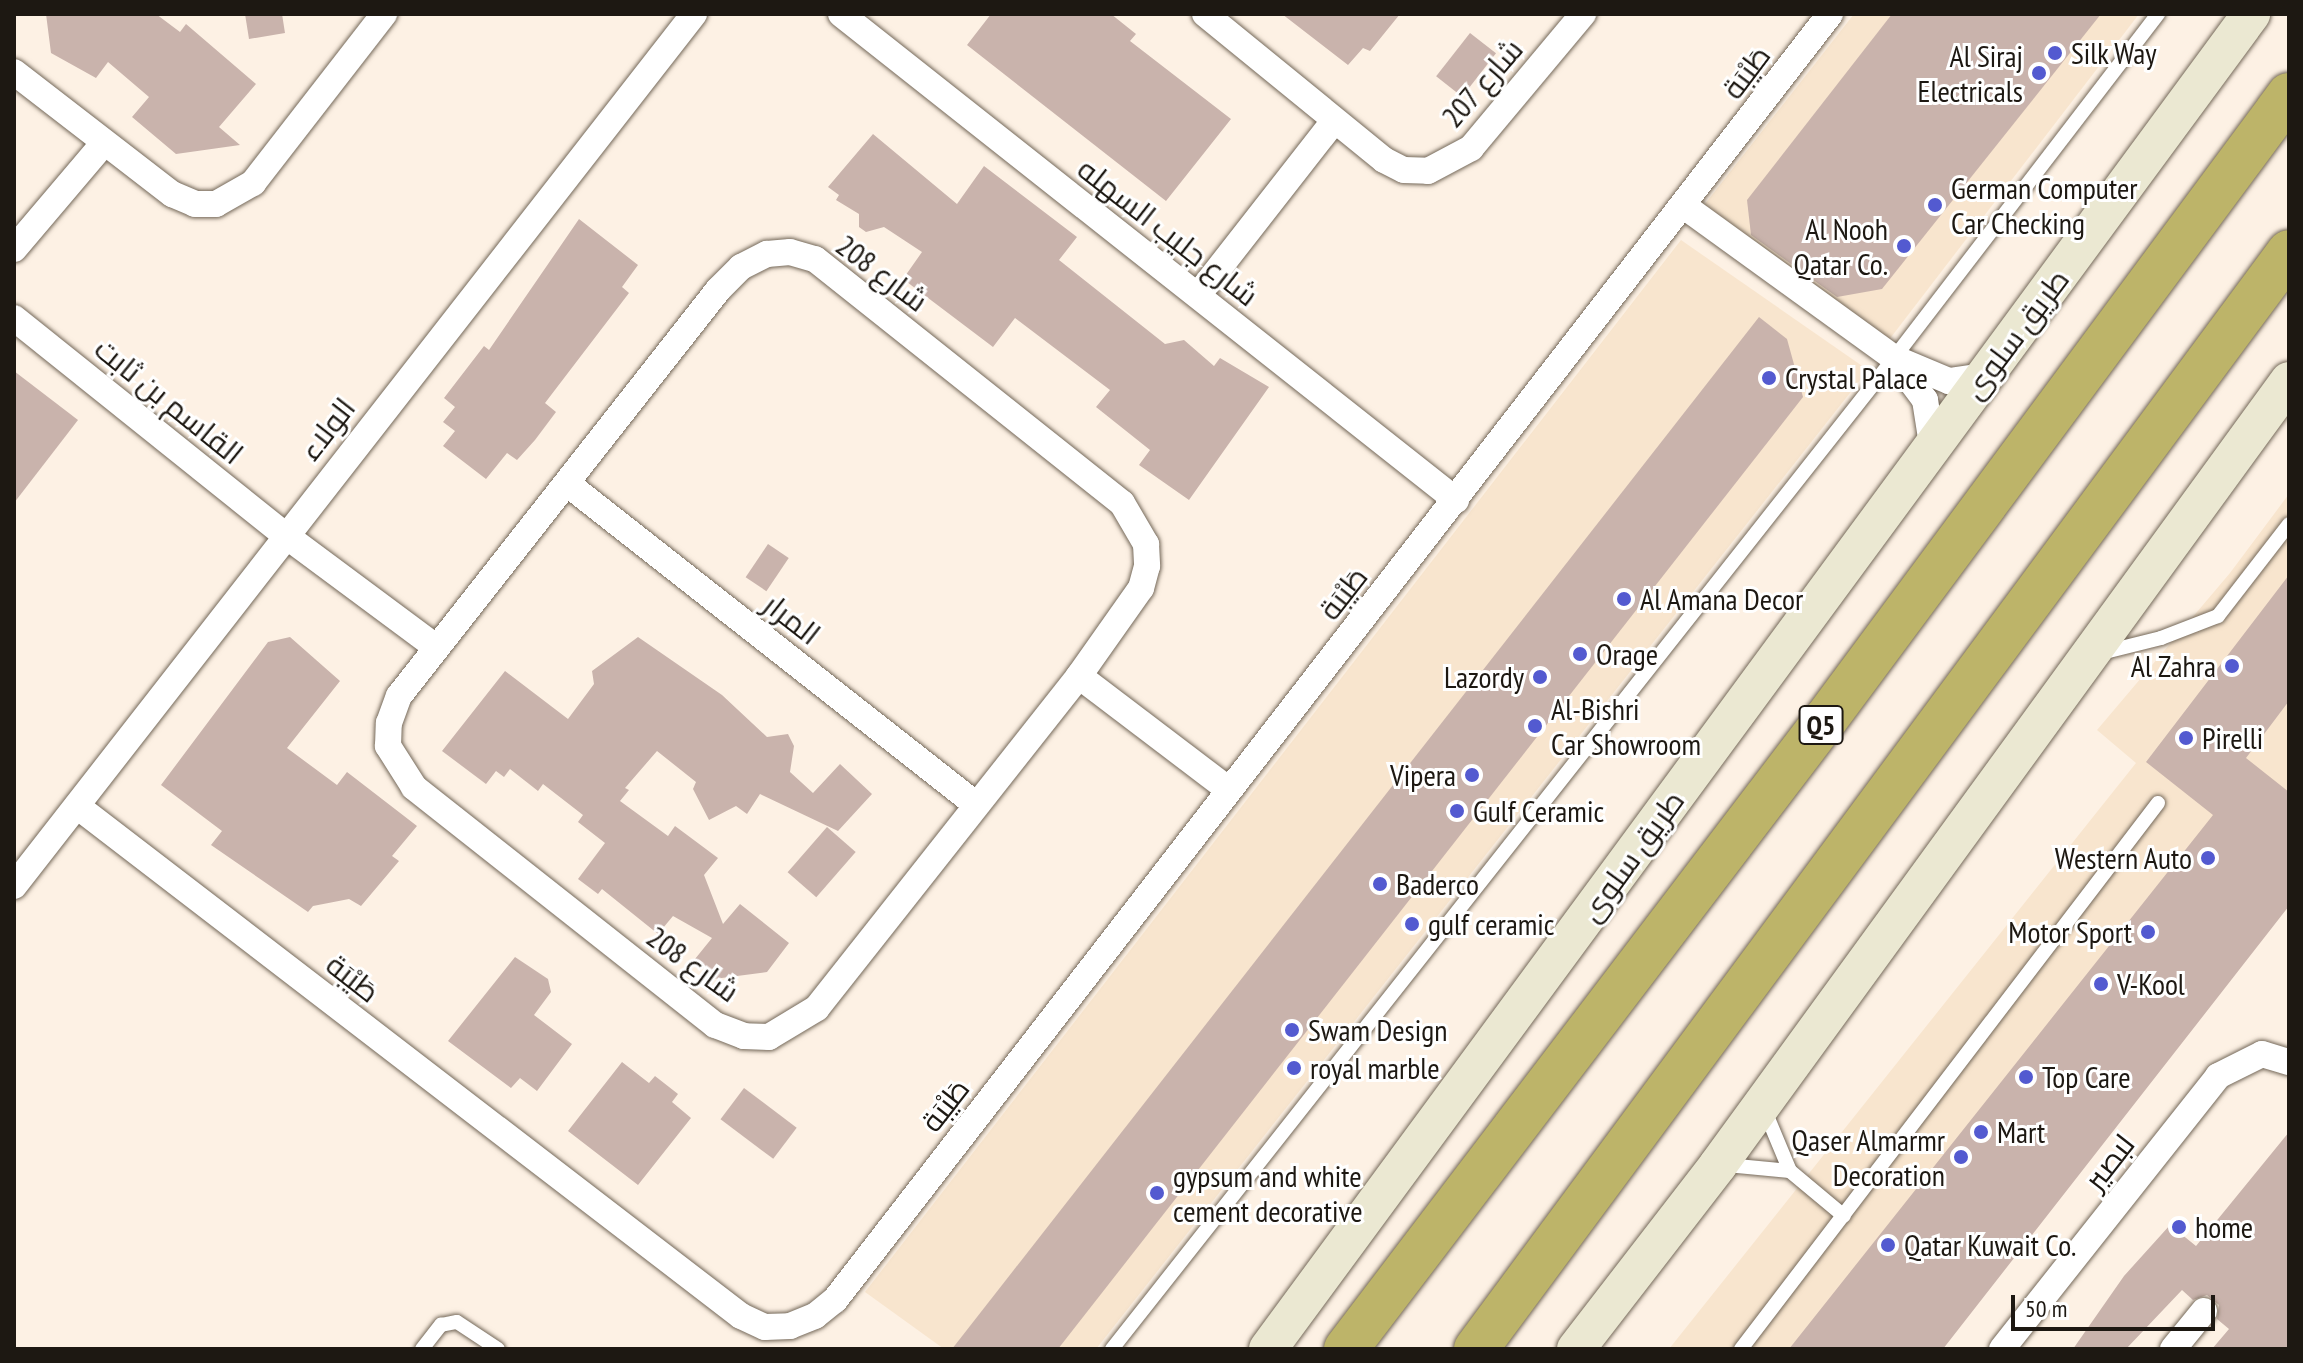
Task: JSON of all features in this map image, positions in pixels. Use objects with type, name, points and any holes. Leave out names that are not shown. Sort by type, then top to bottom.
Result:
[{"type":"highway","name":"Q5","points":[[1346,1349],[1826,719],[2289,95]]},
{"type":"highway","points":[[1476,1349],[2289,252]]},
{"type":"main road","name":"طريق سلوى","points":[[1268,1349],[1385,1196],[1932,444],[2251,14]]},
{"type":"main road","points":[[1576,1349],[1764,1103],[2085,656],[2289,381]]},
{"type":"street","points":[[14,72],[103,144],[172,194],[195,204],[216,204],[235,196],[253,183],[384,14]]},
{"type":"street","name":"الولاء","points":[[14,886],[694,14]]},
{"type":"street","name":"شارع جليب السهله","points":[[841,14],[1456,500]]},
{"type":"street","name":"شارع 207","points":[[1205,14],[1333,122],[1404,170],[1428,171],[1451,162],[1471,148],[1583,14]]},
{"type":"street","name":"طَيْبَة","points":[[77,806],[741,1316],[765,1327],[790,1326],[835,1300],[1830,14]]},
{"type":"street","points":[[1198,295],[1333,122]]},
{"type":"street","points":[[14,249],[103,144]]},
{"type":"street","points":[[1684,206],[1894,358],[1949,381],[1985,376]]},
{"type":"street","name":"شارع 208","points":[[790,252],[815,259],[1122,503],[1136,521],[1146,544],[1141,588],[1079,676],[974,803],[817,1008],[769,1037],[744,1036],[715,1025],[414,787],[388,746],[389,723],[399,696],[436,647],[741,267],[767,254],[790,252]]},
{"type":"street","name":"القاسم بن ثابت","points":[[14,318],[285,535]]},
{"type":"street","points":[[1894,358],[1925,400],[1932,444]]},
{"type":"street","name":"المرار","points":[[569,485],[974,803]]},
{"type":"street","points":[[285,535],[436,647]]},
{"type":"street","points":[[1079,676],[1229,790]]},
{"type":"street","name":"لبصير","points":[[2002,1349],[2218,1076],[2262,1054],[2289,1062]]},
{"type":"street","points":[[2173,1349],[2204,1311]]},
{"type":"lane","points":[[1112,1349],[1894,358],[2158,14]]},
{"type":"lane","points":[[2085,656],[2161,638],[2218,616],[2289,524]]},
{"type":"lane","points":[[1741,1349],[2158,803]]},
{"type":"lane","points":[[1764,1103],[1790,1171],[1844,1216]]},
{"type":"lane","points":[[1718,1165],[1741,1163],[1790,1171]]},
{"type":"lane","points":[[422,1349],[441,1325],[457,1322],[498,1349]]},
{"type":"shaded area","points":[[1854,14],[2139,14],[1885,345],[1694,218]]},
{"type":"shaded area","points":[[1681,240],[1868,370],[1096,1349],[944,1349],[865,1292]]},
{"type":"shaded area","points":[[2289,494],[2289,817],[1868,1349],[1669,1349],[2136,763],[2097,730],[2230,573]]},
{"type":"building","points":[[46,14],[156,14],[180,32],[186,24],[256,84],[219,127],[240,145],[176,154],[132,117],[149,97],[108,62],[96,78],[51,53]]},
{"type":"building","points":[[245,14],[282,14],[285,33],[249,39]]},
{"type":"building","points":[[991,14],[1111,14],[1136,34],[1130,41],[1231,119],[1166,201],[967,45]]},
{"type":"building","points":[[1282,14],[1400,14],[1370,51],[1363,48],[1348,65]]},
{"type":"building","points":[[1892,14],[2101,14],[1882,289],[1837,297],[1751,235],[1747,200]]},
{"type":"building","points":[[1470,33],[1496,53],[1462,97],[1436,76]]},
{"type":"building","points":[[873,134],[957,204],[984,166],[1077,237],[1059,260],[1165,344],[1184,340],[1214,366],[1220,358],[1269,387],[1189,500],[1139,465],[1150,450],[1096,407],[1110,390],[1015,318],[993,347],[903,279],[922,252],[884,227],[866,232],[859,227],[859,214],[836,200],[839,195],[828,187]]},
{"type":"building","points":[[579,219],[638,265],[622,287],[629,293],[545,403],[556,412],[535,440],[517,460],[507,453],[486,479],[443,446],[455,431],[443,422],[455,407],[444,398],[484,346],[489,350]]},
{"type":"building","points":[[1759,317],[1787,339],[1803,397],[1058,1349],[952,1349]]},
{"type":"building","points":[[14,371],[78,420],[14,503]]},
{"type":"building","points":[[768,544],[789,558],[766,591],[746,577]]},
{"type":"building","points":[[2289,575],[2289,701],[2246,758],[2289,792],[2289,906],[1943,1349],[1789,1349],[2213,815],[2146,762]]},
{"type":"building","points":[[290,637],[340,681],[287,748],[337,785],[347,772],[417,826],[392,856],[399,861],[361,906],[349,899],[313,906],[308,912],[211,845],[222,831],[161,785],[268,642]]},
{"type":"building","points":[[638,637],[722,695],[767,737],[788,734],[794,746],[790,772],[813,793],[840,764],[872,794],[838,831],[760,794],[747,814],[736,806],[709,820],[693,789],[696,782],[657,751],[625,788],[629,790],[620,801],[668,836],[675,826],[718,858],[704,875],[723,924],[740,904],[789,943],[767,972],[714,979],[695,959],[712,938],[673,916],[658,934],[602,889],[598,894],[578,879],[605,843],[578,822],[583,815],[543,784],[538,791],[510,769],[504,777],[496,771],[486,784],[442,751],[505,671],[568,719],[594,684],[592,671]]},
{"type":"building","points":[[827,827],[856,852],[816,897],[788,872]]},
{"type":"building","points":[[515,957],[548,979],[551,992],[534,1015],[572,1044],[537,1091],[520,1078],[511,1088],[448,1041]]},
{"type":"building","points":[[622,1062],[649,1083],[655,1076],[678,1094],[672,1102],[691,1118],[638,1185],[568,1131]]},
{"type":"building","points":[[744,1088],[797,1128],[773,1159],[721,1119]]},
{"type":"building","points":[[2289,1132],[2289,1349],[2212,1349],[2229,1329],[2217,1319],[2219,1305],[2207,1295],[2193,1300],[2182,1290],[2126,1349],[2073,1349],[2124,1276],[2170,1225],[2196,1246]]},
{"type":"place","name":"Silk Way","points":[[2055,53]]},
{"type":"place","name":"Al Siraj Electricals","points":[[2039,73]]},
{"type":"place","name":"German Computer Car Checking","points":[[1935,205]]},
{"type":"place","name":"Al Nooh Qatar Co.","points":[[1904,246]]},
{"type":"place","name":"Crystal Palace","points":[[1769,378]]},
{"type":"place","name":"Al Amana Decor","points":[[1624,599]]},
{"type":"place","name":"Orage","points":[[1580,654]]},
{"type":"place","name":"Al Zahra","points":[[2232,666]]},
{"type":"place","name":"Lazordy","points":[[1540,677]]},
{"type":"place","name":"Al-Bishri Car Showroom","points":[[1535,726]]},
{"type":"place","name":"Pirelli","points":[[2186,738]]},
{"type":"place","name":"Vipera","points":[[1472,775]]},
{"type":"place","name":"Gulf Ceramic","points":[[1457,811]]},
{"type":"place","name":"Western Auto","points":[[2208,858]]},
{"type":"place","name":"Baderco","points":[[1380,884]]},
{"type":"place","name":"gulf ceramic","points":[[1412,924]]},
{"type":"place","name":"Motor Sport","points":[[2148,932]]},
{"type":"place","name":"V-Kool","points":[[2101,984]]},
{"type":"place","name":"Swam Design","points":[[1292,1030]]},
{"type":"place","name":"royal marble","points":[[1294,1068]]},
{"type":"place","name":"Top Care","points":[[2026,1077]]},
{"type":"place","name":"Mart","points":[[1981,1132]]},
{"type":"place","name":"Qaser Almarmr Decoration","points":[[1961,1157]]},
{"type":"place","name":"gypsum and white cement decorative","points":[[1157,1193]]},
{"type":"place","name":"home","points":[[2179,1227]]},
{"type":"place","name":"Qatar Kuwait Co.","points":[[1888,1245]]}]
